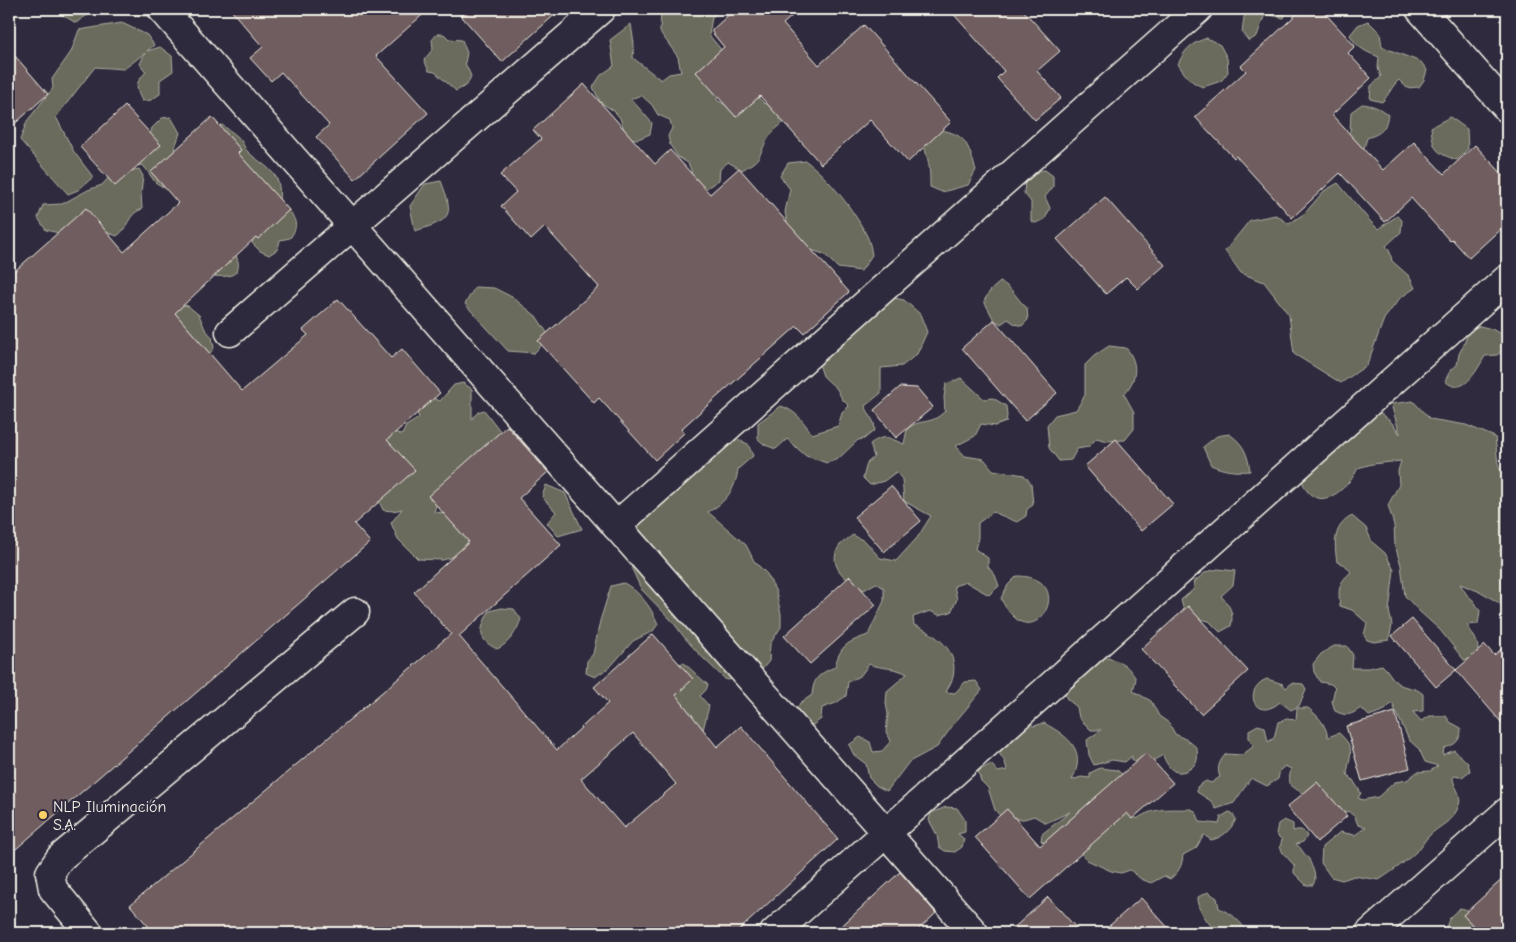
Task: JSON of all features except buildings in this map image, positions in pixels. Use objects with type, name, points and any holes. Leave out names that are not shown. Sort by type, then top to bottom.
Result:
[{"type":"street","points":[[162,9],[974,933]]},
{"type":"street","points":[[230,332],[601,9]]},
{"type":"street","points":[[616,526],[1198,9]]},
{"type":"street","points":[[1420,9],[1507,108]]},
{"type":"street","points":[[774,933],[1507,280]]},
{"type":"street","points":[[89,933],[52,889],[50,873],[60,858],[355,612]]},
{"type":"street","points":[[1370,933],[1507,812]]},
{"type":"green space","points":[[56,9],[154,9],[151,16],[98,12],[88,15],[76,23],[56,11]]},
{"type":"green space","points":[[661,9],[722,9],[712,17],[709,35],[723,52],[717,100],[734,110],[744,111],[747,93],[756,95],[765,104],[780,98],[794,114],[772,133],[758,158],[753,163],[742,170],[728,162],[720,169],[719,180],[705,189],[693,185],[688,163],[678,157],[670,145],[668,136],[672,128],[670,120],[658,115],[652,105],[641,95],[631,99],[652,123],[650,134],[638,139],[627,138],[620,118],[614,111],[600,102],[593,87],[601,75],[614,66],[610,40],[631,24],[634,44],[633,58],[661,80],[669,74],[681,72],[678,57],[660,32]]},
{"type":"green space","points":[[1249,9],[1288,9],[1284,18],[1265,14],[1257,36],[1249,41],[1242,33],[1244,17]]},
{"type":"green space","points":[[1368,21],[1380,33],[1382,47],[1421,62],[1427,70],[1424,80],[1419,87],[1407,88],[1399,80],[1382,102],[1370,99],[1371,86],[1381,77],[1378,68],[1379,57],[1362,49],[1350,35],[1358,25]]},
{"type":"green space","points":[[122,23],[147,35],[154,45],[147,51],[160,47],[172,56],[173,71],[160,80],[160,94],[151,100],[142,101],[137,85],[146,72],[140,64],[145,53],[124,69],[95,67],[56,117],[74,152],[93,177],[78,190],[68,194],[20,140],[27,121],[53,88],[52,79],[71,52],[79,30]]},
{"type":"green space","points":[[437,34],[444,34],[449,39],[462,40],[467,53],[465,63],[471,76],[467,85],[456,91],[435,72],[429,71],[424,60],[433,49],[432,40]]},
{"type":"green space","points":[[1207,38],[1220,45],[1227,58],[1228,72],[1221,81],[1203,87],[1189,78],[1178,64],[1189,47]]},
{"type":"green space","points":[[1362,104],[1376,107],[1388,115],[1382,130],[1367,138],[1364,148],[1359,153],[1342,140],[1350,131],[1351,112]]},
{"type":"green space","points":[[171,117],[180,133],[174,150],[184,166],[176,183],[163,187],[155,182],[143,165],[129,167],[149,139],[152,128],[162,118]]},
{"type":"green space","points":[[1450,117],[1467,129],[1468,149],[1457,160],[1444,155],[1436,149],[1432,134],[1431,127]]},
{"type":"green space","points":[[222,125],[238,137],[247,151],[274,175],[278,181],[279,188],[278,208],[289,210],[294,218],[295,227],[290,238],[280,240],[278,249],[269,255],[260,251],[252,243],[255,233],[212,128]]},
{"type":"green space","points":[[934,128],[959,136],[967,145],[976,170],[968,185],[942,192],[930,187],[925,143]]},
{"type":"green space","points":[[806,161],[840,195],[867,236],[872,255],[861,271],[838,268],[824,254],[804,248],[790,236],[785,212],[790,189],[780,176],[788,163]]},
{"type":"green space","points":[[139,169],[143,176],[142,209],[133,214],[124,229],[117,236],[103,231],[59,233],[46,230],[38,218],[43,205],[62,204],[102,185],[111,175]]},
{"type":"green space","points":[[1045,170],[1053,176],[1053,187],[1045,197],[1050,208],[1045,219],[1036,223],[1031,221],[1031,202],[1024,193],[1025,181],[1032,171]]},
{"type":"green space","points":[[441,181],[448,202],[447,215],[436,224],[415,231],[410,206],[425,184]]},
{"type":"green space","points":[[1338,183],[1378,229],[1397,216],[1402,220],[1401,232],[1386,246],[1392,261],[1409,276],[1415,288],[1400,298],[1384,319],[1367,365],[1341,383],[1294,354],[1289,315],[1264,282],[1241,273],[1225,251],[1250,220],[1276,215],[1289,224],[1305,213],[1324,191]]},
{"type":"green space","points":[[235,253],[238,261],[237,271],[228,276],[209,275]]},
{"type":"green space","points":[[1000,282],[1008,287],[1027,308],[1028,320],[1022,326],[1008,319],[1001,324],[994,320],[984,301],[990,291]]},
{"type":"green space","points":[[475,287],[494,288],[512,297],[536,316],[550,337],[534,353],[508,351],[465,304]]},
{"type":"green space","points":[[884,296],[904,300],[920,314],[927,332],[917,354],[902,366],[881,368],[881,393],[865,406],[874,423],[875,430],[864,439],[858,440],[838,459],[827,463],[806,456],[787,439],[776,449],[765,445],[758,439],[758,423],[781,406],[795,414],[812,434],[838,426],[842,413],[849,406],[842,399],[837,389],[823,376],[818,361]]},
{"type":"green space","points":[[177,303],[188,306],[199,315],[205,329],[212,337],[214,348],[210,353],[201,352],[166,324]]},
{"type":"green space","points":[[1480,326],[1492,329],[1504,336],[1507,348],[1497,355],[1485,356],[1469,380],[1458,386],[1452,385],[1445,381],[1450,371],[1457,365],[1459,354],[1469,330]]},
{"type":"green space","points":[[1109,346],[1126,348],[1135,365],[1132,383],[1124,394],[1134,412],[1134,429],[1125,440],[1106,441],[1097,438],[1088,447],[1077,449],[1071,460],[1059,461],[1049,448],[1047,425],[1055,415],[1076,410],[1085,395],[1085,365]]},
{"type":"green space","points":[[961,378],[984,399],[993,398],[1006,406],[1007,416],[1006,422],[995,426],[981,424],[975,436],[956,446],[965,456],[984,459],[993,470],[1024,475],[1031,483],[1033,505],[1027,509],[1026,516],[1017,522],[993,512],[978,523],[978,538],[975,549],[988,558],[988,567],[995,575],[999,586],[989,595],[966,582],[954,586],[957,599],[951,612],[939,615],[930,611],[913,617],[914,625],[938,638],[953,659],[953,677],[946,692],[955,693],[965,682],[976,681],[982,690],[937,747],[909,762],[887,791],[877,786],[869,778],[866,764],[854,755],[849,745],[860,737],[870,742],[873,752],[882,751],[891,741],[886,732],[888,714],[886,703],[887,691],[907,674],[898,670],[869,664],[861,675],[848,682],[846,696],[836,703],[822,708],[821,719],[813,725],[801,724],[794,713],[800,703],[812,695],[814,684],[818,677],[835,667],[842,649],[850,642],[868,635],[884,601],[884,588],[876,583],[864,590],[851,583],[840,572],[835,560],[840,545],[853,535],[866,542],[880,558],[896,561],[917,538],[931,516],[904,501],[902,479],[896,472],[884,481],[870,485],[863,478],[867,463],[874,457],[870,444],[880,439],[890,438],[904,444],[907,429],[917,423],[930,421],[945,411],[944,397],[946,384]]},
{"type":"green space","points":[[463,383],[472,389],[472,419],[478,412],[484,410],[504,436],[438,499],[434,512],[453,514],[471,533],[462,554],[443,560],[418,559],[398,539],[391,523],[402,509],[393,511],[383,510],[379,501],[376,437],[395,432],[402,435],[406,426],[419,418],[416,409],[433,398],[440,401],[454,385]]},
{"type":"green space","points":[[1413,401],[1430,419],[1466,425],[1495,437],[1498,464],[1507,483],[1507,543],[1499,551],[1507,557],[1507,608],[1483,593],[1460,584],[1480,611],[1478,624],[1467,625],[1478,646],[1475,660],[1464,660],[1440,630],[1405,596],[1401,565],[1395,546],[1394,525],[1388,505],[1399,485],[1398,471],[1401,461],[1372,464],[1358,468],[1344,488],[1322,499],[1308,492],[1300,478],[1361,413],[1379,412],[1392,423],[1400,434],[1391,404]]},
{"type":"green space","points":[[1229,434],[1238,441],[1244,450],[1250,471],[1230,471],[1211,465],[1203,447],[1217,436]]},
{"type":"green space","points":[[732,437],[748,444],[753,456],[738,469],[735,483],[729,495],[708,512],[746,545],[754,561],[767,574],[776,592],[781,614],[781,627],[770,644],[769,661],[756,677],[726,680],[699,654],[673,622],[641,589],[632,569],[628,553],[632,512]]},
{"type":"green space","points":[[546,485],[565,493],[582,529],[558,536],[547,523],[556,512],[542,497]]},
{"type":"green space","points":[[1352,516],[1366,528],[1372,542],[1385,553],[1394,570],[1389,611],[1392,625],[1389,640],[1374,642],[1367,640],[1364,635],[1367,623],[1352,610],[1340,606],[1341,583],[1351,572],[1345,565],[1337,562],[1335,542],[1341,525]]},
{"type":"green space","points":[[1218,569],[1235,571],[1233,585],[1221,596],[1230,610],[1232,617],[1231,626],[1220,632],[1209,621],[1194,618],[1184,611],[1181,600],[1193,590],[1195,581],[1206,572]]},
{"type":"green space","points":[[1017,576],[1034,579],[1045,586],[1048,596],[1047,607],[1042,616],[1034,622],[1025,623],[1014,617],[1003,604],[1001,598],[1008,585]]},
{"type":"green space","points":[[624,583],[644,600],[658,624],[653,631],[633,641],[611,666],[595,677],[586,673],[587,661],[593,654],[600,621],[611,586]]},
{"type":"green space","points":[[502,608],[514,609],[521,619],[512,637],[497,649],[490,645],[483,637],[482,628],[489,611]]},
{"type":"green space","points":[[1334,646],[1347,646],[1353,655],[1352,668],[1369,668],[1382,665],[1396,682],[1402,686],[1420,691],[1423,694],[1423,711],[1413,712],[1421,721],[1430,716],[1446,716],[1450,722],[1461,728],[1459,739],[1455,744],[1444,748],[1443,755],[1454,750],[1468,763],[1470,771],[1462,777],[1453,776],[1460,801],[1453,816],[1432,833],[1410,858],[1379,880],[1354,876],[1342,880],[1331,877],[1321,863],[1322,847],[1340,832],[1355,835],[1366,827],[1358,825],[1355,817],[1348,811],[1340,815],[1294,788],[1290,781],[1291,769],[1285,766],[1280,770],[1278,779],[1267,786],[1251,778],[1234,803],[1216,809],[1211,801],[1197,792],[1197,787],[1206,781],[1211,783],[1220,777],[1219,764],[1226,754],[1242,755],[1254,746],[1249,738],[1249,730],[1258,725],[1265,727],[1268,742],[1274,738],[1278,722],[1287,719],[1296,720],[1297,708],[1308,708],[1315,714],[1321,720],[1328,737],[1339,733],[1348,743],[1350,756],[1347,774],[1361,793],[1358,798],[1363,800],[1378,797],[1395,782],[1407,780],[1417,772],[1430,771],[1438,766],[1425,762],[1419,749],[1409,740],[1392,703],[1385,710],[1369,716],[1361,708],[1349,714],[1335,711],[1332,701],[1335,688],[1331,684],[1320,682],[1314,672],[1313,664],[1321,654]]},
{"type":"green space","points":[[1103,657],[1126,666],[1136,679],[1133,691],[1151,701],[1159,716],[1169,723],[1175,734],[1189,741],[1197,748],[1197,760],[1191,768],[1181,772],[1174,771],[1167,764],[1163,755],[1149,763],[1139,765],[1132,760],[1132,756],[1125,762],[1112,760],[1094,765],[1089,755],[1087,740],[1101,730],[1091,730],[1079,718],[1077,707],[1067,699],[1062,688]]},
{"type":"green space","points":[[684,663],[708,685],[700,696],[709,706],[703,730],[658,685],[677,664]]},
{"type":"green space","points":[[1267,679],[1283,684],[1286,688],[1292,683],[1303,684],[1306,689],[1299,706],[1291,710],[1280,702],[1271,708],[1263,709],[1258,707],[1254,702],[1253,696],[1255,689],[1259,683]]},
{"type":"green space","points":[[1025,721],[1034,726],[1044,723],[1068,739],[1076,752],[1077,760],[1072,780],[1081,777],[1090,778],[1090,773],[1100,768],[1117,770],[1124,776],[1130,809],[1137,819],[1157,810],[1192,809],[1197,814],[1200,822],[1219,824],[1221,817],[1229,812],[1236,819],[1229,830],[1219,837],[1211,840],[1204,835],[1196,848],[1183,855],[1180,868],[1170,879],[1164,876],[1151,883],[1141,879],[1130,870],[1121,873],[1111,871],[1087,860],[1077,849],[1041,841],[1042,834],[1070,812],[1046,823],[1034,816],[1024,819],[1003,819],[995,810],[988,788],[981,781],[978,771],[991,764],[998,772],[1007,770],[1005,762],[997,750]]},
{"type":"green space","points":[[946,807],[957,808],[965,820],[965,832],[958,834],[964,839],[962,847],[955,852],[945,851],[939,847],[937,835],[929,820],[931,813]]},
{"type":"green space","points":[[1284,820],[1293,824],[1293,831],[1301,830],[1307,836],[1303,842],[1296,844],[1309,859],[1315,875],[1313,885],[1306,885],[1294,873],[1294,865],[1280,847],[1282,840],[1276,834],[1278,824]]},
{"type":"green space","points":[[1208,892],[1217,898],[1219,908],[1239,922],[1246,933],[1218,933],[1215,930],[1207,921],[1198,902],[1198,897]]},
{"type":"green space","points":[[1460,908],[1470,911],[1475,916],[1477,923],[1476,933],[1449,933],[1446,927],[1450,917]]},
{"type":"place","name":"NLP Iluminación S.A.","points":[[43,815]]}]
